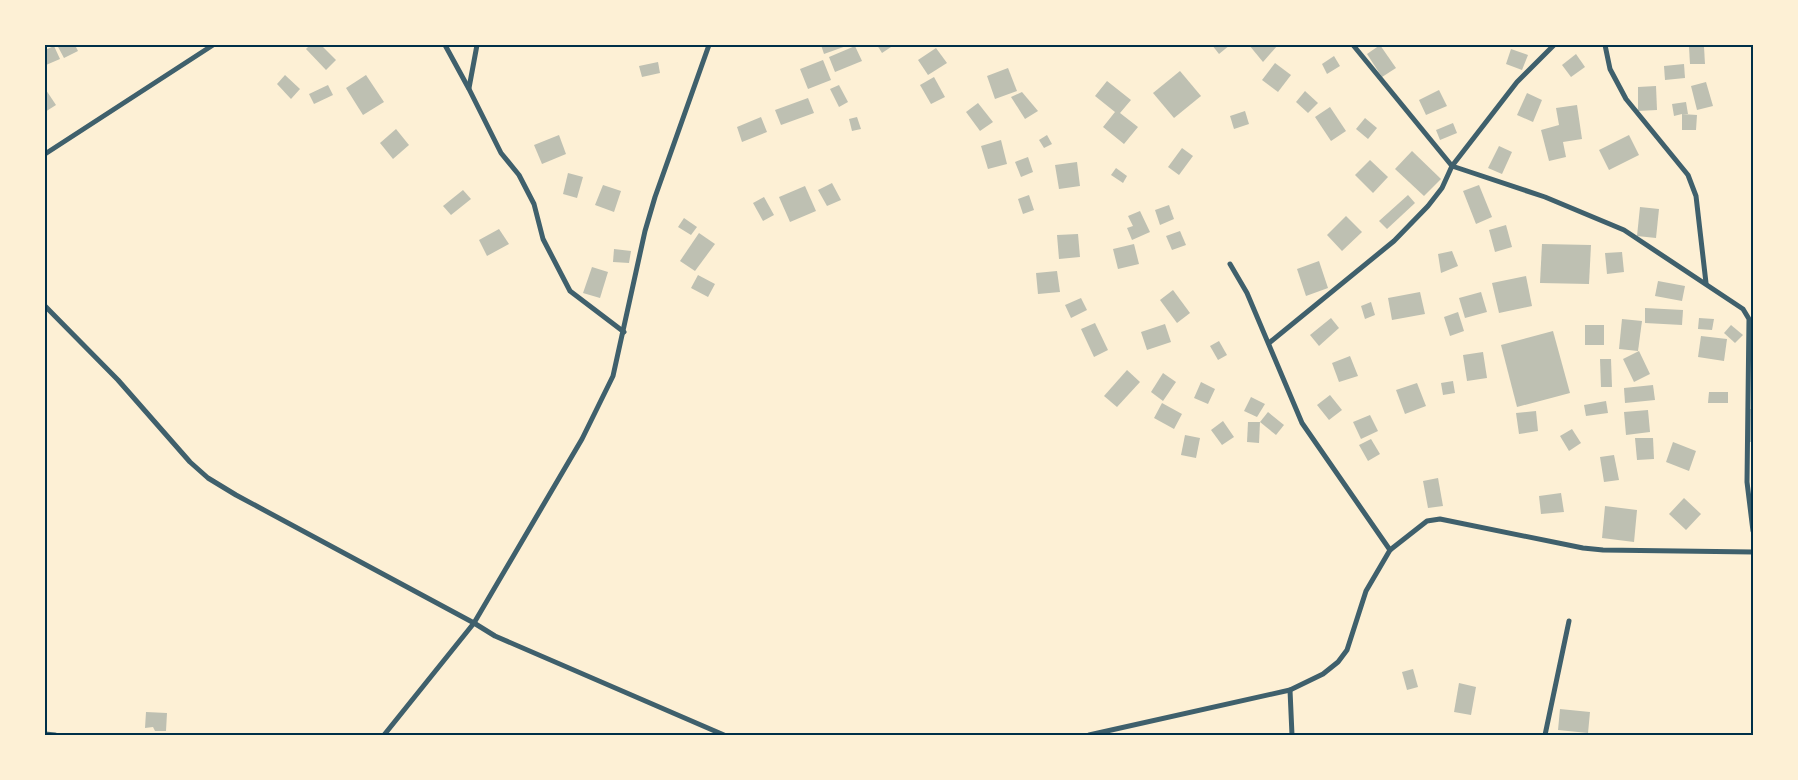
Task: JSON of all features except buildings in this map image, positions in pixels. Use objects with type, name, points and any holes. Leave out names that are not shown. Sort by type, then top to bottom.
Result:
[{"type":"street","points":[[45,154],[214,45]]},
{"type":"street","points":[[445,45],[469,88],[501,153],[519,175],[534,204],[543,239],[570,291],[624,332]]},
{"type":"street","points":[[469,88],[478,45]]},
{"type":"street","points":[[384,735],[474,623],[593,417],[613,376],[645,231],[655,197],[709,45]]},
{"type":"street","points":[[1353,45],[1452,166],[1545,197],[1624,230],[1743,308],[1749,319],[1747,482],[1753,531]]},
{"type":"street","points":[[1269,342],[1394,241],[1428,206],[1442,188],[1452,166],[1517,82],[1554,45]]},
{"type":"street","points":[[1605,45],[1610,70],[1626,99],[1688,175],[1696,196],[1706,283]]},
{"type":"street","points":[[1230,264],[1247,293],[1302,423],[1390,550]]},
{"type":"street","points":[[45,306],[118,380],[190,462],[208,478],[236,495],[474,623],[494,636],[724,735]]},
{"type":"street","points":[[1089,735],[1290,690],[1323,674],[1338,662],[1347,650],[1366,590],[1390,550],[1427,521],[1440,519],[1583,548],[1603,550],[1753,552]]},
{"type":"street","points":[[1545,735],[1569,621]]},
{"type":"street","points":[[1290,690],[1292,735]]},
{"type":"street","points":[[45,734],[55,735]]}]
